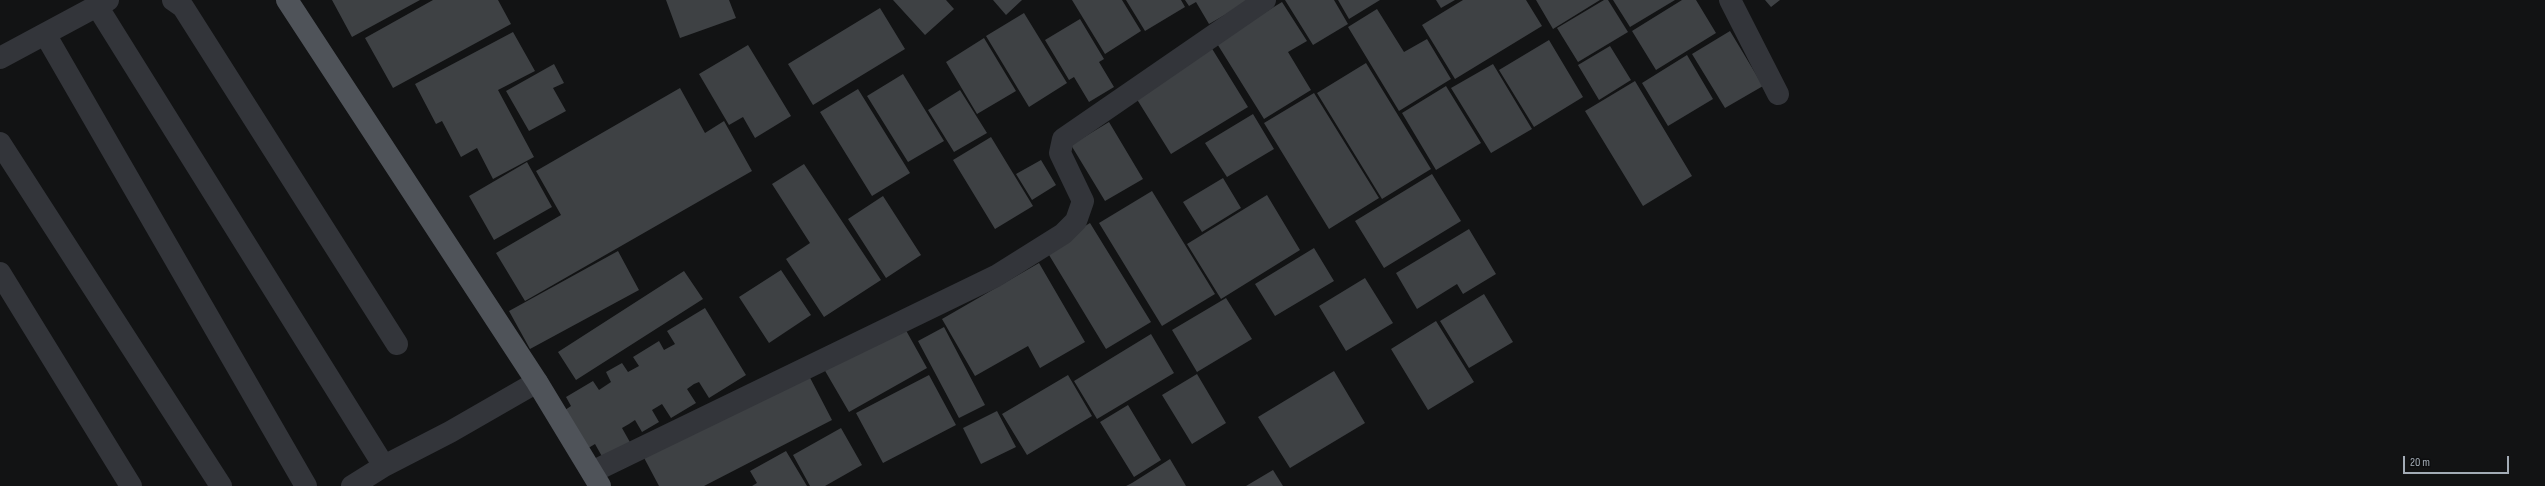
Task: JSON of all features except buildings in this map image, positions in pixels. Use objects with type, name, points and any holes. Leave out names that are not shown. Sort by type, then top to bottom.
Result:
[{"type":"main road","points":[[287,0],[538,382],[596,479]]},
{"type":"street","points":[[173,0],[183,7],[397,344]]},
{"type":"street","points":[[596,479],[996,276],[1063,234],[1076,221],[1083,201],[1060,153],[1063,139],[1265,0]]},
{"type":"street","points":[[1730,0],[1778,94]]},
{"type":"street","points":[[0,58],[103,3],[384,466]]},
{"type":"street","points":[[45,34],[306,486]]},
{"type":"street","points":[[0,143],[221,486]]},
{"type":"street","points":[[0,273],[132,486]]},
{"type":"street","points":[[352,486],[384,466],[450,432],[538,382]]}]
